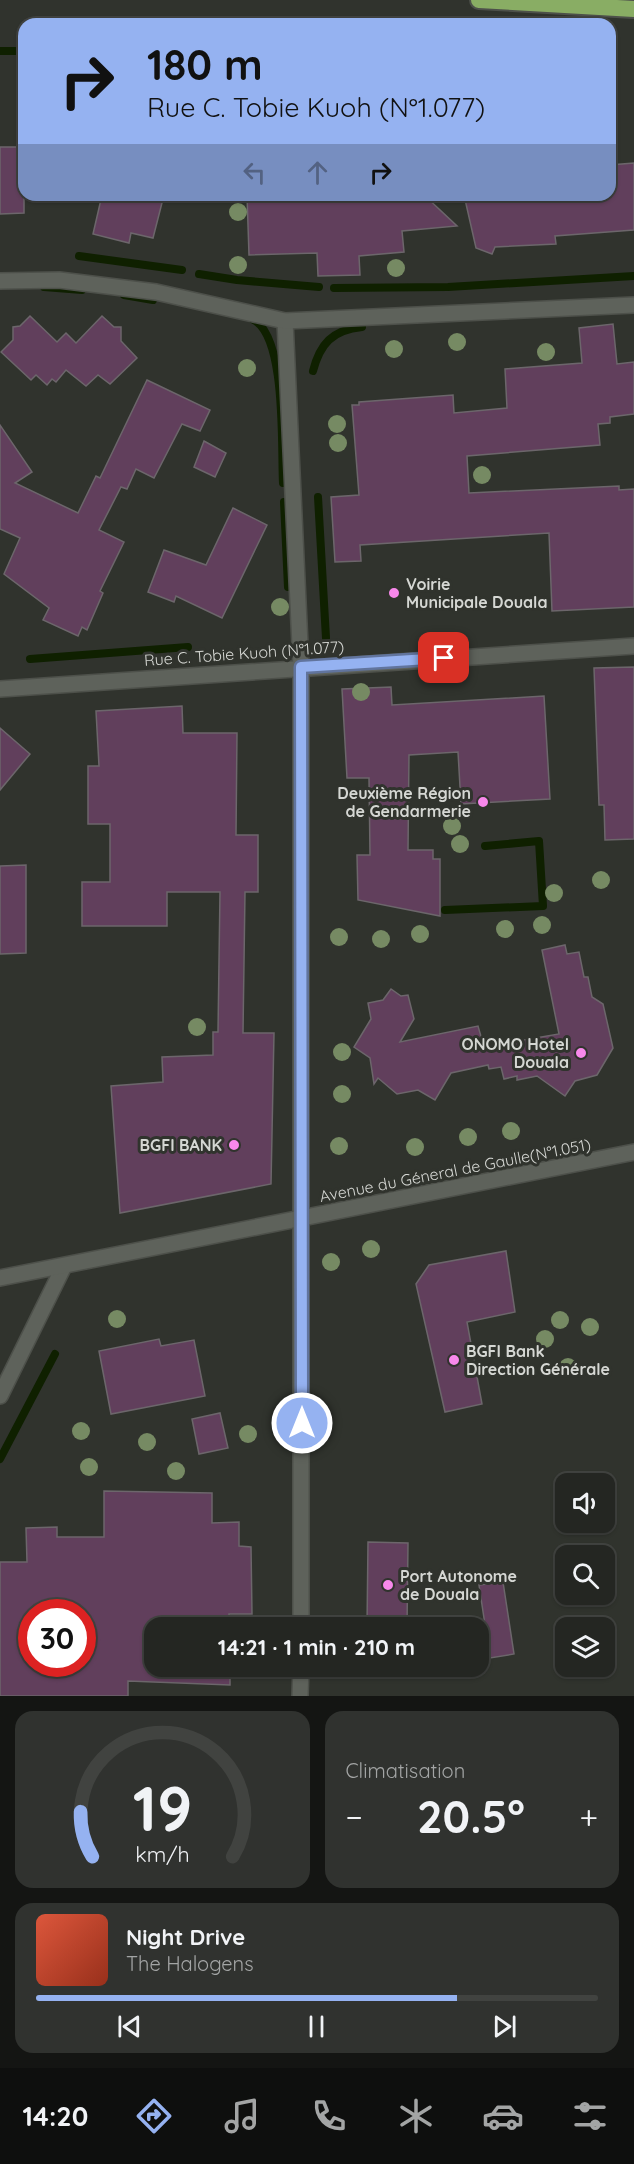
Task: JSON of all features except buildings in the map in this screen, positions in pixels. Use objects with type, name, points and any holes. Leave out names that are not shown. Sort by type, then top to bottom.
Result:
[{"type":"highway","points":[[479,0],[634,9]]},
{"type":"street","points":[[0,281],[59,280],[156,292],[285,321],[634,304]]},
{"type":"street","points":[[285,321],[301,667],[301,1617]]},
{"type":"street","name":"Rue C. Tobie Kuoh (N°1.077)","points":[[0,689],[634,646]]},
{"type":"street","name":"Avenue du Géneral de Gaulle(N°1.051)","points":[[0,1278],[634,1152]]},
{"type":"street","points":[[0,1396],[64,1266]]},
{"type":"street","points":[[300,1677],[300,1696]]},
{"type":"waterway","points":[[0,51],[18,51]]},
{"type":"waterway","points":[[79,256],[182,270]]},
{"type":"waterway","points":[[199,274],[237,280],[319,287]]},
{"type":"waterway","points":[[334,288],[448,287],[634,276]]},
{"type":"waterway","points":[[44,287],[82,290]]},
{"type":"waterway","points":[[124,295],[153,300]]},
{"type":"waterway","points":[[252,319],[263,329],[277,368],[282,420],[283,483]]},
{"type":"waterway","points":[[313,371],[319,353],[329,340],[343,331],[362,327]]},
{"type":"waterway","points":[[318,497],[326,638]]},
{"type":"waterway","points":[[284,502],[288,587]]},
{"type":"waterway","points":[[30,659],[188,647]]},
{"type":"waterway","points":[[445,910],[543,906],[539,841],[485,846]]},
{"type":"waterway","points":[[0,1459],[55,1354]]},
{"type":"place","name":"Voirie Municipale Douala","points":[[394,593]]},
{"type":"place","name":"Deuxième Région de Gendarmerie","points":[[483,802]]},
{"type":"place","name":"ONOMO Hotel Douala","points":[[581,1053]]},
{"type":"place","name":"BGFI BANK","points":[[234,1145]]},
{"type":"place","name":"BGFI Bank Direction Générale","points":[[454,1360]]},
{"type":"place","name":"Port Autonome de Douala","points":[[388,1585]]},
{"type":"route","points":[[302,1423],[301,667],[444,658]]}]
